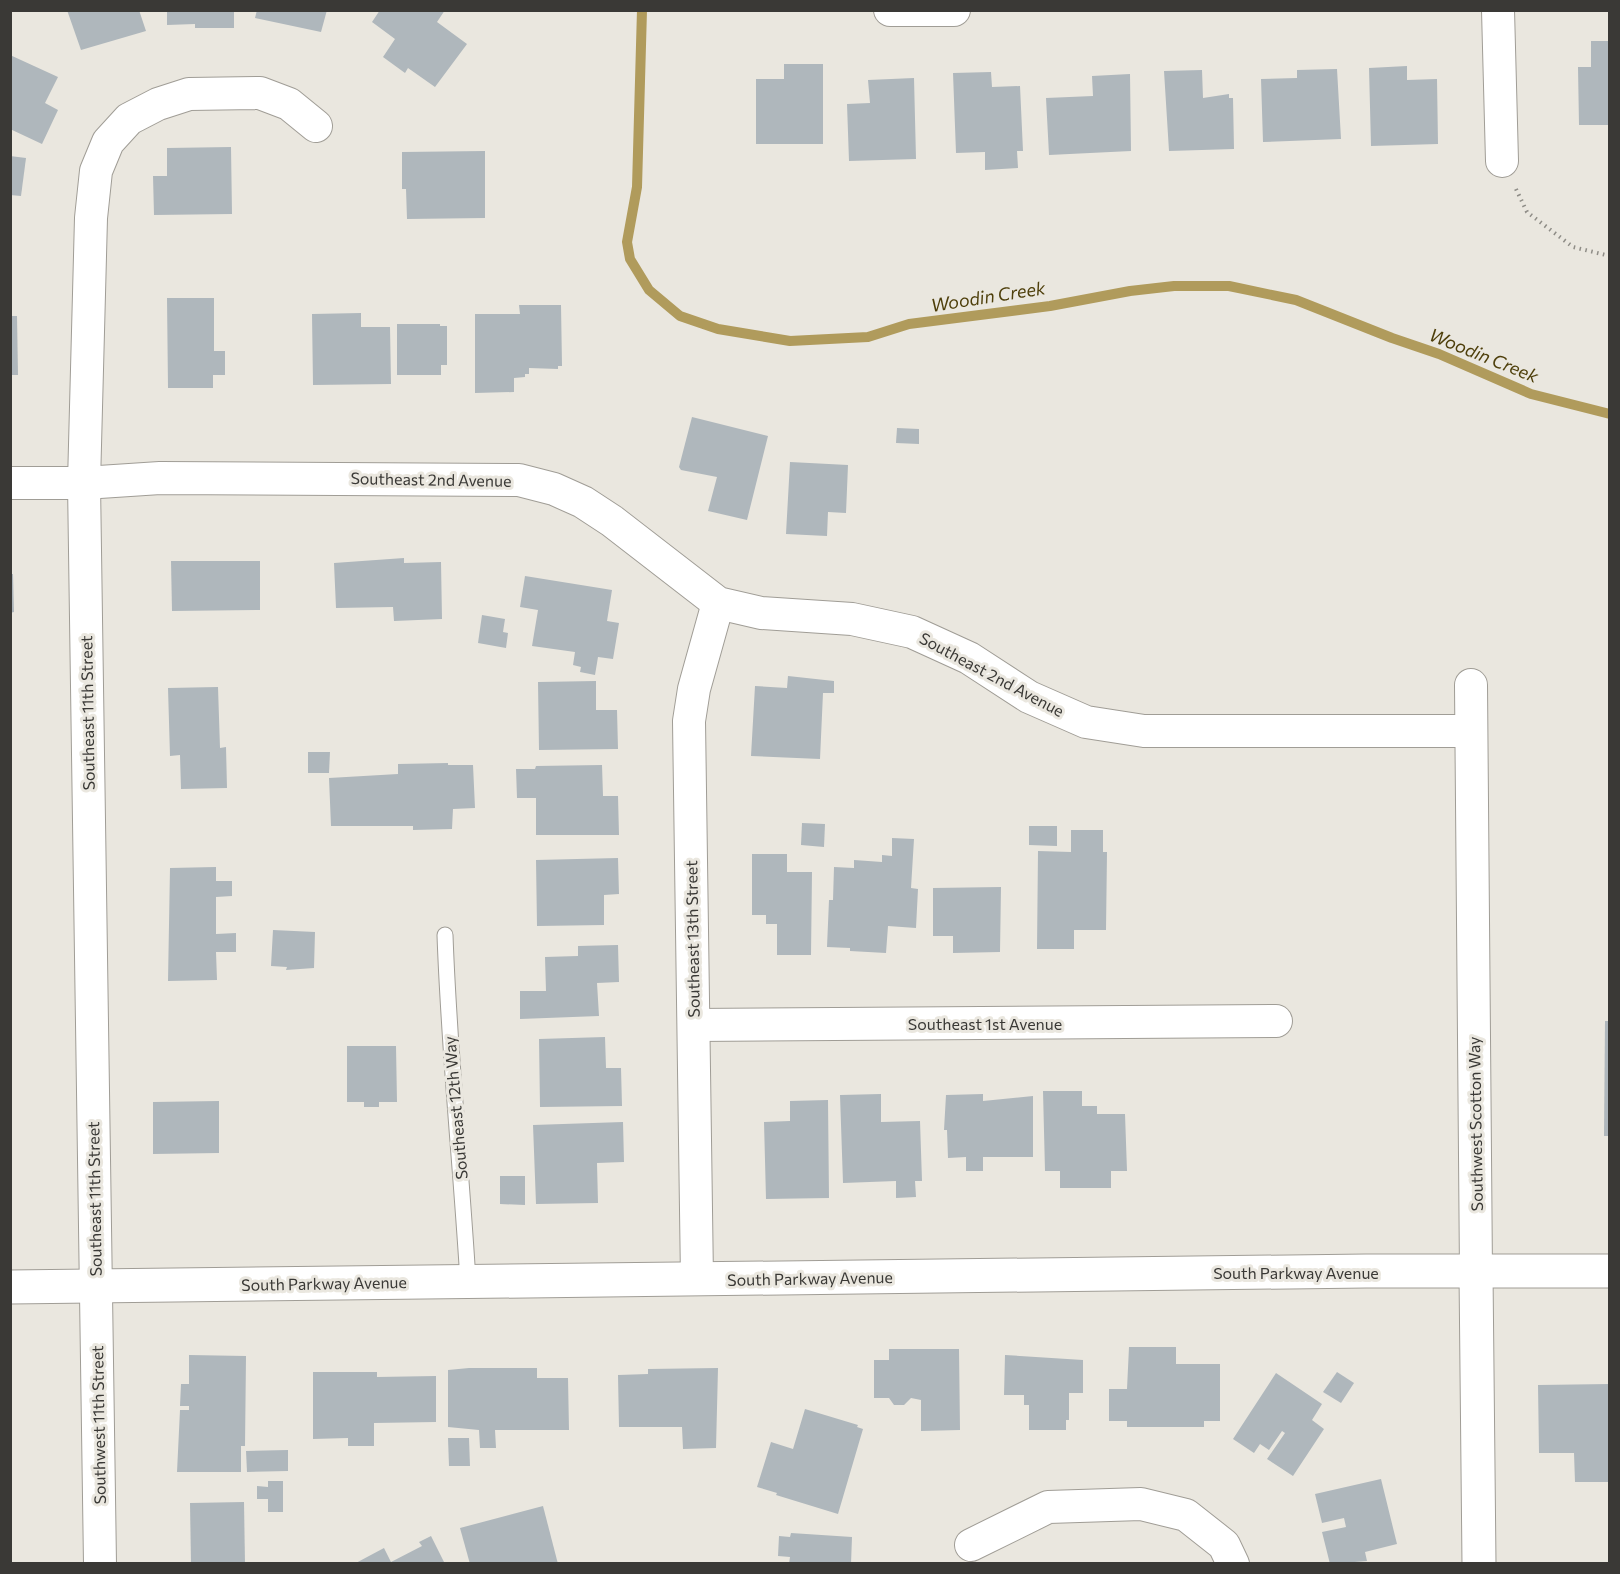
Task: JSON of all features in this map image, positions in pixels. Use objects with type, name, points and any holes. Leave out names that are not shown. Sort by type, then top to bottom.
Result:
[{"type":"main road","name":"South Parkway Avenue","points":[[10,1287],[1366,1270],[1476,1273],[1610,1271]]},
{"type":"main road","name":"Southwest Scotton Way","points":[[1476,1273],[1479,1563]]},
{"type":"street","points":[[890,10],[954,10]]},
{"type":"street","points":[[1498,10],[1502,161]]},
{"type":"street","name":"Southeast 11th Street","points":[[95,1286],[84,483],[91,218],[96,171],[108,142],[129,119],[158,104],[189,94],[260,93],[289,104],[316,126]]},
{"type":"street","name":"Southeast 2nd Avenue","points":[[10,483],[84,483],[160,478],[519,480],[554,489],[583,502],[612,521],[718,603],[761,613],[852,619],[912,632],[969,658],[1029,697],[1086,722],[1144,730],[1471,730]]},
{"type":"street","name":"Southeast 13th Street","points":[[697,1279],[689,721],[694,689],[718,603]]},
{"type":"street","name":"Southwest Scotton Way","points":[[1471,685],[1476,1273]]},
{"type":"street","name":"Southeast 1st Avenue","points":[[694,1025],[1276,1021]]},
{"type":"street","name":"Southwest 11th Street","points":[[95,1286],[100,1563]]},
{"type":"street","points":[[971,1545],[1048,1507],[1141,1503],[1186,1515],[1224,1545],[1233,1563]]},
{"type":"lane","name":"Southeast 12th Way","points":[[445,935],[448,1038],[459,1138],[468,1281]]},
{"type":"path","points":[[1502,161],[1527,212],[1573,247],[1610,256]]},
{"type":"building","points":[[67,10],[139,10],[146,31],[81,50]]},
{"type":"building","points":[[167,10],[234,10],[234,28],[195,28],[195,24],[167,25]]},
{"type":"building","points":[[257,10],[327,10],[321,32],[255,18]]},
{"type":"building","points":[[380,10],[445,10],[437,22],[467,44],[435,87],[408,68],[405,73],[383,57],[395,39],[372,22]]},
{"type":"building","points":[[1591,41],[1608,41],[1610,47],[1610,125],[1579,125],[1578,67],[1591,67]]},
{"type":"building","points":[[10,55],[58,77],[45,103],[58,110],[42,144],[10,129]]},
{"type":"building","points":[[784,64],[823,64],[823,144],[756,144],[756,79],[784,79]]},
{"type":"building","points":[[1407,66],[1407,80],[1437,79],[1438,144],[1371,146],[1369,68]]},
{"type":"building","points":[[1337,69],[1341,139],[1263,142],[1261,79],[1297,78],[1297,70]]},
{"type":"building","points":[[1202,70],[1203,98],[1229,94],[1229,98],[1233,98],[1234,149],[1169,151],[1164,71]]},
{"type":"building","points":[[991,72],[992,87],[1020,86],[1023,151],[1017,151],[1018,168],[985,170],[985,152],[956,153],[953,73]]},
{"type":"building","points":[[1130,74],[1131,151],[1049,155],[1046,98],[1093,96],[1092,76]]},
{"type":"building","points":[[914,78],[916,159],[849,161],[847,104],[870,103],[868,80]]},
{"type":"building","points":[[231,147],[232,214],[154,215],[153,176],[167,176],[167,148]]},
{"type":"building","points":[[485,151],[485,218],[407,219],[406,189],[402,189],[402,152]]},
{"type":"building","points":[[10,156],[26,158],[21,196],[10,195]]},
{"type":"building","points":[[167,298],[214,298],[214,351],[225,351],[225,375],[213,375],[213,388],[168,388]]},
{"type":"building","points":[[519,305],[561,305],[562,366],[558,366],[558,369],[529,368],[529,374],[525,374],[525,377],[514,378],[514,392],[475,393],[475,314],[520,314]]},
{"type":"building","points":[[361,313],[361,327],[390,327],[391,384],[313,385],[312,314]]},
{"type":"building","points":[[10,316],[17,316],[18,375],[10,375]]},
{"type":"building","points":[[397,324],[447,326],[447,365],[441,365],[441,375],[397,375]]},
{"type":"building","points":[[692,417],[768,436],[747,520],[708,511],[717,477],[681,470],[679,467]]},
{"type":"building","points":[[897,428],[919,429],[919,444],[896,443]]},
{"type":"building","points":[[790,462],[848,465],[846,513],[828,512],[827,536],[786,534]]},
{"type":"building","points":[[404,558],[404,563],[441,562],[442,619],[394,621],[393,607],[336,608],[334,563]]},
{"type":"building","points":[[171,561],[260,561],[260,610],[172,611]]},
{"type":"building","points":[[10,574],[13,574],[14,612],[10,613]]},
{"type":"building","points":[[525,576],[612,590],[607,621],[619,623],[613,659],[598,657],[595,675],[580,672],[581,667],[573,665],[575,652],[532,646],[538,610],[520,607]]},
{"type":"building","points":[[482,615],[505,619],[503,632],[508,633],[506,648],[478,643]]},
{"type":"building","points":[[788,676],[834,681],[834,693],[823,693],[820,759],[751,756],[755,686],[787,688]]},
{"type":"building","points":[[596,681],[596,710],[617,710],[618,749],[539,750],[538,682]]},
{"type":"building","points":[[218,687],[220,748],[226,747],[227,788],[181,789],[180,755],[170,756],[168,688]]},
{"type":"building","points":[[308,752],[330,752],[329,773],[308,773]]},
{"type":"building","points":[[448,763],[448,765],[473,765],[475,808],[453,809],[452,829],[413,830],[413,826],[331,826],[329,778],[398,774],[398,764]]},
{"type":"building","points":[[602,765],[603,796],[618,796],[619,835],[536,835],[536,798],[517,798],[516,769],[535,769],[536,766]]},
{"type":"building","points":[[802,823],[825,824],[824,847],[801,845]]},
{"type":"building","points":[[1029,826],[1057,826],[1057,846],[1029,845]]},
{"type":"building","points":[[1071,830],[1103,830],[1103,852],[1107,852],[1106,930],[1074,930],[1074,949],[1037,949],[1038,851],[1071,852]]},
{"type":"building","points":[[892,838],[914,839],[911,888],[918,889],[916,928],[888,926],[886,953],[827,947],[829,900],[833,900],[834,867],[854,868],[854,860],[882,862],[882,855],[892,856]]},
{"type":"building","points":[[752,854],[787,854],[787,872],[812,872],[811,955],[777,955],[777,924],[766,924],[766,915],[752,915]]},
{"type":"building","points":[[618,858],[619,894],[604,895],[604,925],[537,926],[536,860]]},
{"type":"building","points":[[216,867],[216,881],[232,881],[232,896],[216,897],[216,934],[236,933],[236,952],[216,952],[217,980],[168,981],[170,868]]},
{"type":"building","points":[[1001,887],[1000,952],[953,953],[953,936],[933,936],[933,888]]},
{"type":"building","points":[[273,930],[315,932],[314,968],[286,970],[287,967],[271,966]]},
{"type":"building","points":[[618,945],[619,982],[597,983],[599,1016],[520,1019],[520,991],[546,991],[545,957],[578,956],[578,946]]},
{"type":"building","points":[[1605,1021],[1610,1021],[1610,1136],[1604,1136]]},
{"type":"building","points":[[605,1037],[606,1068],[621,1068],[622,1106],[540,1107],[539,1039]]},
{"type":"building","points":[[347,1046],[396,1046],[397,1102],[379,1102],[379,1107],[364,1107],[364,1102],[347,1102]]},
{"type":"building","points":[[1043,1091],[1082,1091],[1082,1106],[1097,1106],[1097,1114],[1125,1114],[1127,1171],[1111,1171],[1111,1188],[1060,1188],[1060,1171],[1045,1171]]},
{"type":"building","points":[[881,1094],[881,1122],[920,1121],[922,1181],[915,1181],[916,1197],[896,1198],[896,1181],[843,1183],[840,1095]]},
{"type":"building","points":[[983,1094],[983,1101],[1033,1096],[1033,1157],[983,1157],[983,1171],[966,1171],[966,1157],[948,1158],[947,1130],[944,1130],[946,1095]]},
{"type":"building","points":[[828,1100],[829,1198],[766,1199],[764,1122],[790,1121],[790,1101]]},
{"type":"building","points":[[219,1101],[219,1153],[153,1154],[153,1102]]},
{"type":"building","points":[[623,1122],[624,1162],[597,1163],[598,1203],[536,1204],[533,1125]]},
{"type":"building","points":[[500,1176],[525,1176],[525,1205],[500,1204]]},
{"type":"building","points":[[1129,1347],[1176,1347],[1176,1364],[1220,1364],[1220,1421],[1204,1421],[1204,1427],[1127,1427],[1127,1421],[1109,1421],[1109,1389],[1127,1389]]},
{"type":"building","points":[[889,1349],[959,1349],[960,1430],[921,1431],[921,1400],[911,1398],[904,1405],[894,1405],[889,1398],[874,1398],[874,1360],[889,1360]]},
{"type":"building","points":[[189,1355],[246,1356],[245,1446],[241,1446],[241,1472],[177,1472],[180,1410],[189,1410],[189,1406],[180,1406],[181,1384],[189,1384]]},
{"type":"building","points":[[1005,1355],[1083,1360],[1083,1393],[1069,1393],[1069,1420],[1066,1420],[1066,1430],[1029,1430],[1029,1405],[1024,1405],[1024,1395],[1004,1395]]},
{"type":"building","points":[[537,1368],[537,1378],[568,1378],[569,1430],[495,1430],[496,1448],[480,1448],[479,1430],[448,1427],[448,1370]]},
{"type":"building","points":[[718,1368],[716,1448],[683,1449],[682,1427],[619,1427],[618,1375],[648,1374],[648,1369]]},
{"type":"building","points":[[313,1372],[377,1372],[377,1377],[436,1376],[436,1422],[374,1423],[374,1446],[348,1446],[348,1438],[313,1439]]},
{"type":"building","points":[[1337,1372],[1354,1383],[1341,1403],[1323,1392]]},
{"type":"building","points":[[1276,1373],[1322,1404],[1312,1420],[1324,1429],[1293,1476],[1267,1459],[1285,1433],[1282,1431],[1269,1450],[1260,1444],[1254,1453],[1233,1439]]},
{"type":"building","points":[[1610,1384],[1610,1482],[1575,1482],[1574,1453],[1539,1453],[1538,1385]]},
{"type":"building","points":[[805,1409],[858,1425],[857,1427],[863,1429],[838,1514],[757,1487],[771,1442],[793,1449]]},
{"type":"building","points":[[448,1438],[469,1438],[470,1466],[449,1466]]},
{"type":"building","points":[[288,1450],[288,1471],[247,1472],[246,1451]]},
{"type":"building","points":[[1381,1479],[1397,1544],[1365,1552],[1367,1561],[1330,1564],[1322,1532],[1346,1527],[1344,1518],[1322,1523],[1315,1494]]},
{"type":"building","points":[[268,1481],[283,1481],[283,1512],[268,1512],[268,1499],[257,1499],[257,1486],[268,1487]]},
{"type":"building","points":[[244,1502],[245,1564],[191,1564],[190,1503]]},
{"type":"building","points":[[543,1506],[558,1564],[470,1564],[460,1528]]},
{"type":"building","points":[[791,1533],[852,1537],[851,1564],[789,1564],[790,1557],[778,1556],[779,1536],[790,1537]]},
{"type":"building","points":[[431,1536],[445,1564],[354,1564],[384,1548],[391,1562],[422,1546],[419,1542]]},
{"type":"waterway","name":"Woodin Creek","points":[[642,10],[637,187],[627,242],[630,259],[649,290],[680,316],[718,329],[790,341],[868,337],[909,324],[1050,306],[1130,291],[1174,286],[1229,286],[1296,300],[1439,354],[1531,394],[1610,414]]}]
